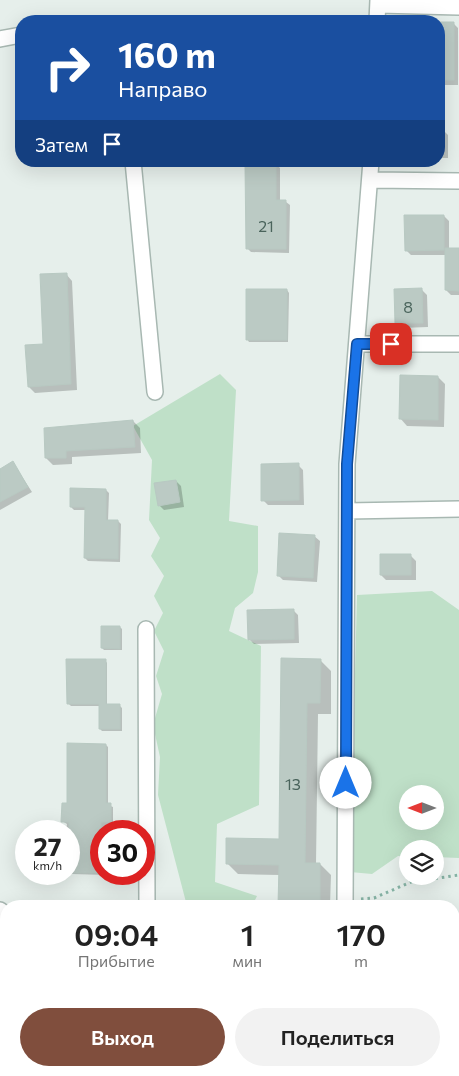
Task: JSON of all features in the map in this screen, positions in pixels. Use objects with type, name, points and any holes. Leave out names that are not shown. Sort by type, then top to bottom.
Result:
[{"type":"street","points":[[377,15],[378,2],[459,7]]},
{"type":"street","points":[[0,39],[15,36]]},
{"type":"street","points":[[134,167],[155,392]]},
{"type":"street","points":[[345,900],[347,464],[371,167]]},
{"type":"street","points":[[371,180],[459,182]]},
{"type":"street","points":[[357,344],[459,344]]},
{"type":"street","points":[[347,511],[459,509]]},
{"type":"street","points":[[146,629],[147,900]]},
{"type":"path","points":[[362,900],[374,898],[410,882],[459,876]]},
{"type":"green space","points":[[220,374],[236,390],[229,521],[258,526],[258,572],[253,593],[235,608],[229,631],[261,646],[259,805],[217,824],[215,882],[257,896],[255,900],[185,900],[158,795],[160,757],[153,725],[162,694],[156,676],[164,651],[154,631],[163,613],[154,596],[164,576],[151,556],[160,538],[149,520],[152,460],[133,426]]},
{"type":"green space","points":[[432,591],[459,610],[459,858],[444,857],[444,840],[399,840],[399,856],[372,874],[350,872],[357,595]]},
{"type":"building","points":[[445,22],[454,22],[454,80],[445,80]]},
{"type":"building","points":[[245,167],[276,167],[276,200],[286,200],[286,249],[246,249]]},
{"type":"building","points":[[404,215],[444,215],[444,250],[405,251]]},
{"type":"building","points":[[445,248],[459,248],[459,291],[445,290]]},
{"type":"building","points":[[67,273],[71,384],[28,387],[25,345],[43,344],[40,274]]},
{"type":"building","points":[[422,288],[423,323],[395,323],[394,289]]},
{"type":"building","points":[[246,289],[287,289],[287,340],[246,340]]},
{"type":"building","points":[[400,375],[438,376],[438,420],[399,419]]},
{"type":"building","points":[[133,420],[135,447],[66,451],[66,458],[45,458],[44,428]]},
{"type":"building","points":[[13,461],[28,487],[0,502],[0,469]]},
{"type":"building","points":[[299,463],[299,500],[261,501],[261,464]]},
{"type":"building","points":[[176,480],[180,502],[158,506],[154,483]]},
{"type":"building","points":[[70,488],[106,489],[106,520],[118,520],[118,559],[84,558],[85,507],[70,507]]},
{"type":"building","points":[[279,533],[315,535],[313,578],[277,576]]},
{"type":"building","points":[[380,554],[411,554],[411,575],[380,575]]},
{"type":"building","points":[[294,609],[294,639],[248,640],[247,610]]},
{"type":"building","points":[[101,626],[120,626],[120,649],[101,648]]},
{"type":"building","points":[[281,658],[321,659],[320,703],[307,703],[305,863],[320,863],[320,900],[278,900],[279,865],[226,864],[226,838],[279,839]]},
{"type":"building","points":[[66,659],[106,659],[106,704],[120,704],[120,729],[99,729],[99,704],[67,704]]},
{"type":"building","points":[[67,743],[106,744],[106,803],[111,803],[111,820],[90,820],[90,873],[80,873],[80,820],[61,820],[62,803],[67,803]]},
{"type":"route","points":[[346,783],[347,464],[357,344],[391,344]]}]
